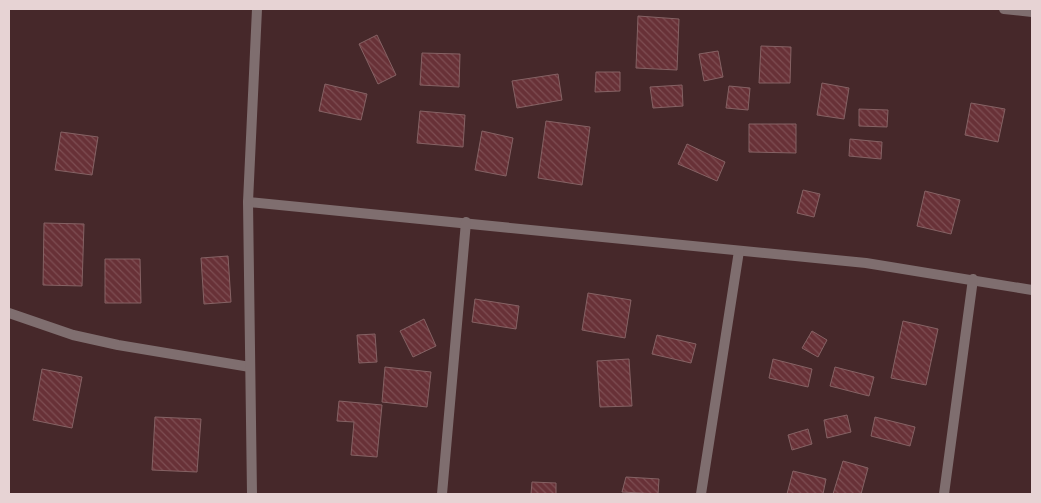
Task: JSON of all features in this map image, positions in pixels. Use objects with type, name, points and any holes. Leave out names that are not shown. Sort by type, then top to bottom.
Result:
[{"type":"street","points":[[252,494],[248,202],[257,9]]},
{"type":"street","points":[[1004,9],[1032,12]]},
{"type":"street","points":[[248,202],[466,222],[866,263],[1032,290]]},
{"type":"street","points":[[442,494],[466,222]]},
{"type":"street","points":[[701,494],[738,251]]},
{"type":"street","points":[[944,494],[973,279]]},
{"type":"street","points":[[9,313],[82,337],[118,345],[250,367]]},
{"type":"building","points":[[638,16],[679,19],[677,70],[636,68]]},
{"type":"building","points":[[377,35],[396,75],[378,84],[359,44]]},
{"type":"building","points":[[761,46],[791,47],[790,83],[759,83]]},
{"type":"building","points":[[718,51],[723,77],[704,81],[699,54]]},
{"type":"building","points":[[422,53],[460,54],[459,87],[420,85]]},
{"type":"building","points":[[596,72],[620,72],[620,91],[595,92]]},
{"type":"building","points":[[558,74],[562,100],[517,108],[512,81]]},
{"type":"building","points":[[822,83],[849,88],[844,119],[817,115]]},
{"type":"building","points":[[325,84],[367,94],[361,120],[319,111]]},
{"type":"building","points":[[682,85],[683,106],[653,108],[650,87]]},
{"type":"building","points":[[729,86],[750,88],[748,110],[726,108]]},
{"type":"building","points":[[971,103],[1005,109],[998,142],[965,135]]},
{"type":"building","points":[[859,109],[888,110],[887,127],[859,126]]},
{"type":"building","points":[[420,111],[465,115],[463,147],[417,143]]},
{"type":"building","points":[[546,121],[590,127],[582,185],[538,178]]},
{"type":"building","points":[[749,124],[796,124],[796,153],[749,152]]},
{"type":"building","points":[[482,131],[513,138],[506,176],[475,170]]},
{"type":"building","points":[[61,132],[98,137],[92,175],[55,170]]},
{"type":"building","points":[[850,139],[882,142],[881,159],[849,156]]},
{"type":"building","points":[[687,144],[725,162],[717,181],[678,164]]},
{"type":"building","points":[[803,190],[820,194],[814,217],[797,213]]},
{"type":"building","points":[[925,191],[960,200],[951,234],[917,226]]},
{"type":"building","points":[[44,223],[84,224],[82,286],[43,285]]},
{"type":"building","points":[[228,256],[231,302],[204,304],[201,258]]},
{"type":"building","points":[[105,259],[140,259],[141,303],[105,303]]},
{"type":"building","points":[[588,293],[631,300],[625,338],[582,330]]},
{"type":"building","points":[[475,299],[519,306],[516,329],[472,322]]},
{"type":"building","points":[[424,319],[436,346],[413,357],[400,331]]},
{"type":"building","points":[[903,321],[938,329],[926,385],[891,378]]},
{"type":"building","points":[[812,331],[827,340],[818,357],[802,348]]},
{"type":"building","points":[[375,334],[377,362],[359,363],[357,335]]},
{"type":"building","points":[[657,335],[696,344],[691,363],[652,354]]},
{"type":"building","points":[[629,359],[632,406],[600,407],[597,361]]},
{"type":"building","points":[[773,359],[812,369],[808,387],[769,378]]},
{"type":"building","points":[[385,367],[431,372],[427,407],[382,402]]},
{"type":"building","points":[[835,367],[874,377],[869,396],[830,386]]},
{"type":"building","points":[[42,369],[82,377],[72,428],[33,420]]},
{"type":"building","points":[[339,401],[382,405],[377,457],[351,455],[354,422],[337,421]]},
{"type":"building","points":[[847,415],[851,432],[827,438],[824,420]]},
{"type":"building","points":[[155,417],[201,419],[197,472],[152,470]]},
{"type":"building","points":[[875,417],[915,427],[910,446],[871,436]]},
{"type":"building","points":[[808,429],[812,444],[792,450],[788,435]]},
{"type":"building","points":[[843,461],[868,468],[861,494],[833,494]]},
{"type":"building","points":[[793,471],[826,479],[823,494],[787,494]]},
{"type":"building","points":[[626,477],[659,479],[658,494],[622,492]]},
{"type":"building","points":[[532,482],[556,483],[556,494],[531,494]]}]
